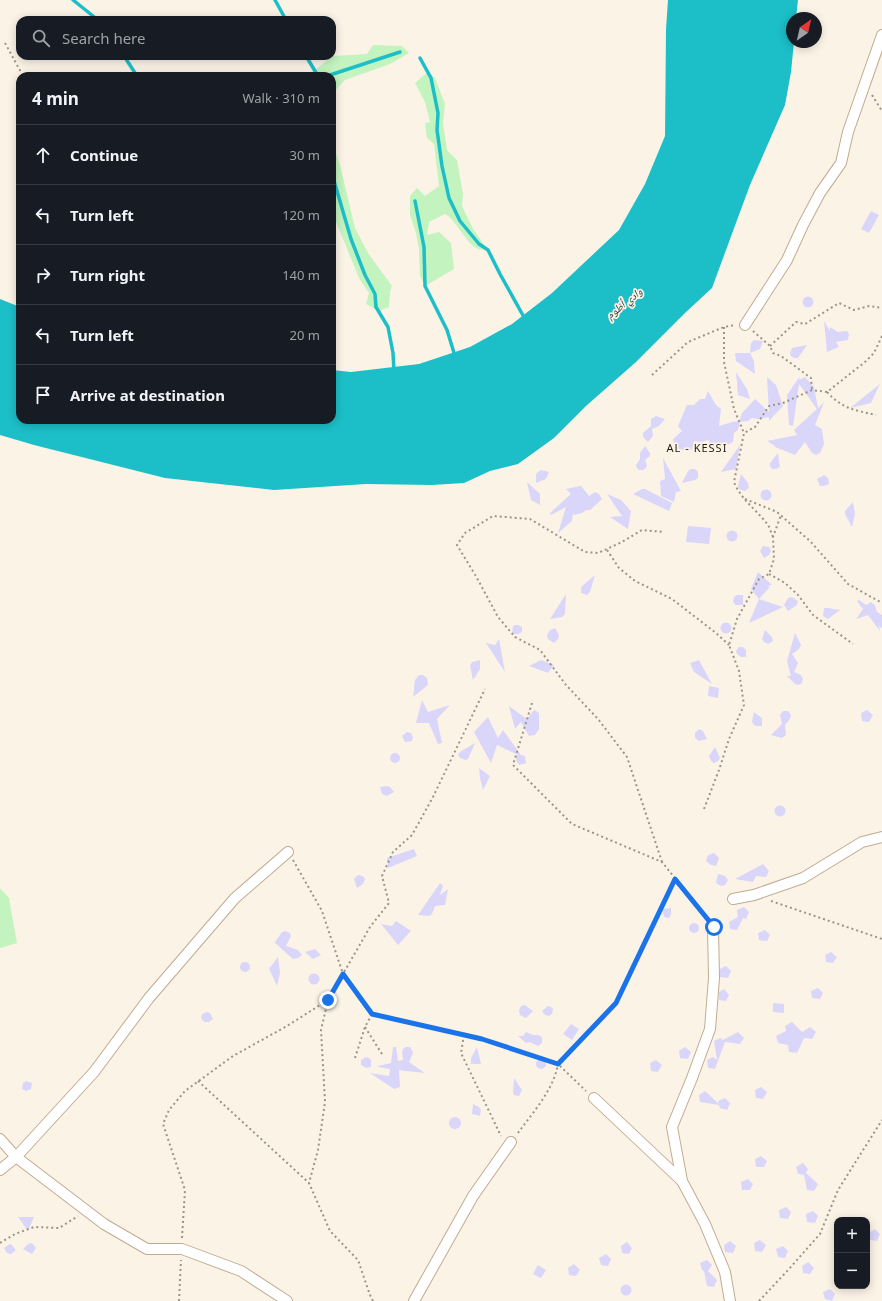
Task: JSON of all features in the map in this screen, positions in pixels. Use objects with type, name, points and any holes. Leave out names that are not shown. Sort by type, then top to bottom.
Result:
[{"type":"street","points":[[745,325],[787,260],[820,193],[839,167],[848,132],[882,36]]},
{"type":"street","points":[[733,899],[754,895],[803,878],[862,842],[882,837]]},
{"type":"street","points":[[0,1170],[16,1157],[94,1072],[148,998],[235,898],[288,852]]},
{"type":"street","points":[[714,927],[714,978],[710,1029],[672,1127],[682,1181],[704,1224],[725,1272],[730,1301]]},
{"type":"street","points":[[594,1098],[682,1181]]},
{"type":"street","points":[[0,1140],[16,1157],[104,1224],[147,1249],[182,1249],[241,1271],[287,1301]]},
{"type":"street","points":[[414,1301],[473,1196],[511,1142]]},
{"type":"path","points":[[5,43],[21,72]]},
{"type":"path","points":[[866,81],[876,103],[882,111]]},
{"type":"path","points":[[770,346],[796,322],[805,324],[839,303],[854,310],[869,306],[882,308]]},
{"type":"path","points":[[652,375],[688,342],[724,327],[745,325],[770,346],[773,353],[780,356],[811,378],[812,390]]},
{"type":"path","points":[[724,327],[724,362],[734,409],[744,433],[734,482],[737,490],[769,526],[773,537],[774,559],[769,574],[759,579],[738,619],[729,645]]},
{"type":"path","points":[[827,392],[874,353],[882,336]]},
{"type":"path","points":[[744,433],[755,427],[769,406],[783,403],[812,390],[827,392],[833,399],[850,409],[876,415]]},
{"type":"path","points":[[744,498],[781,515],[811,542],[848,584],[882,603]]},
{"type":"path","points":[[773,537],[781,515]]},
{"type":"path","points":[[664,532],[642,530],[622,542],[598,553],[585,552],[530,519],[493,516],[465,532],[457,545],[498,617],[515,637],[540,650],[566,685],[598,719],[627,757],[662,862],[714,927]]},
{"type":"path","points":[[607,549],[619,568],[635,581],[672,599],[729,645],[739,671],[744,705],[729,739],[704,810]]},
{"type":"path","points":[[769,574],[785,583],[798,595],[814,615],[853,644]]},
{"type":"path","points":[[309,1183],[318,1150],[325,1102],[321,1030],[328,1000],[370,927],[389,903],[382,876],[393,852],[412,835],[433,798],[485,689]]},
{"type":"path","points":[[532,703],[513,765],[572,824],[662,862]]},
{"type":"path","points":[[288,852],[322,911],[343,974],[372,1014],[482,1039],[558,1064],[594,1098]]},
{"type":"path","points":[[464,1035],[461,1053],[502,1137],[511,1142],[547,1094],[556,1076],[558,1064],[616,1003],[675,879]]},
{"type":"path","points":[[754,895],[882,939]]},
{"type":"path","points":[[179,1301],[185,1190],[163,1124],[169,1110],[185,1091],[233,1056],[287,1026],[328,1000]]},
{"type":"path","points":[[355,1058],[365,1027],[372,1014]]},
{"type":"path","points":[[365,1027],[382,1054]]},
{"type":"path","points":[[198,1081],[309,1183],[330,1231],[358,1260],[370,1295],[374,1301]]},
{"type":"path","points":[[759,1301],[790,1269],[820,1234],[838,1190],[882,1120]]},
{"type":"path","points":[[0,1243],[15,1234],[34,1227],[59,1228],[87,1210]]},
{"type":"green space","points":[[373,45],[402,46],[409,53],[390,64],[345,80],[336,90],[336,72],[312,72],[328,60],[336,60],[336,56],[367,54]]},
{"type":"green space","points":[[428,72],[435,78],[445,104],[443,123],[447,150],[457,160],[463,194],[462,206],[473,229],[488,250],[479,249],[469,242],[453,220],[445,214],[429,222],[427,235],[439,232],[451,243],[454,269],[425,286],[420,276],[419,250],[416,233],[410,215],[410,196],[417,188],[425,196],[439,186],[434,144],[427,138],[425,123],[430,122],[425,102],[415,83]]},
{"type":"green space","points":[[336,154],[355,228],[368,253],[392,286],[389,307],[379,311],[366,304],[369,293],[359,278],[336,222]]},
{"type":"green space","points":[[0,888],[9,898],[17,943],[0,948]]},
{"type":"water","name":"وادي أظوم","points":[[668,0],[798,0],[797,12],[786,12],[786,48],[793,48],[785,105],[750,185],[712,288],[636,362],[586,406],[554,438],[518,464],[490,471],[464,483],[432,485],[366,484],[274,490],[165,478],[0,435],[0,299],[16,305],[16,424],[336,424],[336,370],[351,372],[419,364],[470,347],[512,324],[552,293],[619,230],[645,184],[665,136],[666,29]]},
{"type":"building","points":[[871,211],[879,215],[869,233],[861,229]]},
{"type":"building","points":[[806,297],[810,297],[812,298],[812,306],[806,307],[803,304],[803,300]]},
{"type":"building","points":[[824,321],[830,331],[830,327],[838,332],[847,331],[849,334],[848,340],[836,342],[839,347],[827,352]]},
{"type":"building","points":[[754,340],[763,341],[760,349],[750,353],[751,343]]},
{"type":"building","points":[[807,345],[798,358],[791,356],[790,354],[792,348]]},
{"type":"building","points":[[735,353],[750,353],[754,361],[755,374],[736,361]]},
{"type":"building","points":[[736,372],[747,389],[750,399],[738,395]]},
{"type":"building","points":[[800,376],[799,380],[805,377],[814,387],[818,408],[824,402],[815,425],[822,429],[824,444],[820,453],[816,455],[812,453],[805,442],[795,455],[775,447],[767,441],[797,435],[794,430],[817,409],[799,384],[793,426],[789,425],[787,395]]},
{"type":"building","points":[[767,377],[776,385],[783,406],[769,421],[769,417],[758,419],[752,418],[748,421],[740,422],[738,430],[734,433],[733,442],[711,454],[709,440],[701,442],[694,441],[692,449],[689,451],[675,448],[673,439],[682,431],[678,426],[687,405],[694,405],[700,399],[705,399],[708,391],[716,405],[721,409],[719,426],[739,421],[742,413],[755,399],[769,412]]},
{"type":"building","points":[[880,384],[871,403],[850,408]]},
{"type":"building","points":[[656,416],[665,419],[659,426],[652,429],[653,436],[648,442],[643,437],[643,433],[651,426],[651,419]]},
{"type":"building","points":[[740,445],[736,469],[721,472]]},
{"type":"building","points":[[645,446],[650,453],[650,456],[645,460],[647,465],[646,468],[639,470],[636,465],[640,459],[640,453]]},
{"type":"building","points":[[778,453],[780,467],[772,469],[770,463]]},
{"type":"building","points":[[663,458],[681,491],[676,492],[674,502],[661,496],[660,481],[665,479]]},
{"type":"building","points":[[695,469],[698,472],[698,478],[682,483],[688,471]]},
{"type":"building","points":[[541,470],[549,472],[546,479],[536,483],[536,474]]},
{"type":"building","points":[[741,474],[748,483],[749,488],[745,491],[739,489],[738,486]]},
{"type":"building","points":[[824,475],[828,478],[829,484],[820,486],[817,479]]},
{"type":"building","points":[[527,482],[540,494],[540,505],[531,500]]},
{"type":"building","points":[[581,486],[589,496],[595,492],[599,494],[602,499],[590,510],[574,515],[573,513],[572,521],[558,533],[566,507],[551,515],[550,513],[571,494],[566,489]]},
{"type":"building","points":[[645,489],[672,503],[669,511],[633,494]]},
{"type":"building","points":[[764,490],[768,490],[770,491],[770,499],[764,500],[761,497],[761,493]]},
{"type":"building","points":[[607,494],[621,500],[631,511],[628,529],[610,517],[622,516]]},
{"type":"building","points":[[853,502],[855,514],[852,527],[845,514],[845,511]]},
{"type":"building","points":[[688,526],[711,528],[709,544],[686,542]]},
{"type":"building","points":[[730,531],[734,531],[736,532],[736,540],[730,541],[727,538],[727,534]]},
{"type":"building","points":[[763,546],[769,547],[771,551],[769,555],[764,558],[760,551]]},
{"type":"building","points":[[758,572],[772,585],[767,586],[770,587],[759,599],[751,589]]},
{"type":"building","points":[[595,575],[590,592],[587,595],[581,593],[581,587]]},
{"type":"building","points":[[566,594],[565,614],[562,617],[550,619]]},
{"type":"building","points":[[737,595],[743,595],[743,605],[735,605],[733,601],[734,597]]},
{"type":"building","points":[[792,597],[798,601],[797,605],[788,611],[784,605],[788,598]]},
{"type":"building","points":[[759,599],[783,607],[749,623]]},
{"type":"building","points":[[859,600],[866,605],[871,602],[875,605],[877,612],[882,615],[882,628],[879,626],[880,631],[868,615],[856,619],[863,609],[857,601]]},
{"type":"building","points":[[824,608],[840,610],[828,619],[823,616]]},
{"type":"building","points":[[724,623],[728,623],[730,624],[730,632],[724,633],[721,630],[721,626]]},
{"type":"building","points":[[516,625],[522,627],[522,632],[512,634],[513,626]]},
{"type":"building","points":[[555,628],[559,635],[558,639],[554,643],[548,639],[547,635],[550,630]]},
{"type":"building","points":[[765,630],[772,637],[773,641],[768,644],[762,639]]},
{"type":"building","points":[[795,633],[801,645],[799,649],[792,654],[798,663],[794,672],[801,675],[803,679],[802,683],[798,685],[787,676],[791,676],[787,661]]},
{"type":"building","points":[[499,639],[505,672],[486,643],[495,645]]},
{"type":"building","points":[[739,647],[743,647],[746,650],[746,657],[741,657],[737,654],[736,651]]},
{"type":"building","points":[[480,660],[480,669],[473,680],[470,666],[472,662]]},
{"type":"building","points":[[541,660],[554,665],[548,673],[529,666]]},
{"type":"building","points":[[699,660],[712,684],[694,672],[690,663]]},
{"type":"building","points":[[419,675],[423,675],[427,678],[428,685],[413,697],[415,680]]},
{"type":"building","points":[[709,686],[719,688],[718,698],[708,696]]},
{"type":"building","points":[[422,700],[428,712],[450,705],[437,719],[442,743],[438,744],[429,723],[416,723]]},
{"type":"building","points":[[509,706],[527,719],[535,710],[539,713],[539,729],[535,735],[529,736],[521,722],[515,729]]},
{"type":"building","points":[[867,710],[873,715],[869,722],[862,721],[861,713]]},
{"type":"building","points":[[783,711],[788,711],[791,715],[790,719],[785,725],[786,735],[782,738],[771,735],[782,724],[780,715]]},
{"type":"building","points":[[754,712],[762,718],[762,726],[756,726],[753,724],[752,721]]},
{"type":"building","points":[[488,717],[498,738],[503,730],[521,755],[525,756],[526,763],[519,765],[515,756],[518,755],[497,745],[491,763],[474,732]]},
{"type":"building","points":[[699,729],[703,731],[707,739],[699,741],[695,738],[695,733]]},
{"type":"building","points":[[407,732],[411,733],[413,737],[412,741],[405,742],[402,736]]},
{"type":"building","points":[[475,743],[468,759],[465,760],[460,758],[458,755],[460,752]]},
{"type":"building","points":[[715,747],[720,758],[714,763],[711,761],[709,756]]},
{"type":"building","points":[[395,753],[400,758],[395,763],[390,758]]},
{"type":"building","points":[[479,768],[490,776],[483,790],[480,778]]},
{"type":"building","points":[[387,786],[394,792],[387,796],[382,794],[380,787]]},
{"type":"building","points":[[778,806],[782,806],[784,807],[784,815],[778,816],[775,813],[775,809]]},
{"type":"building","points":[[414,849],[417,856],[388,868],[387,858]]},
{"type":"building","points":[[714,853],[719,858],[716,866],[711,865],[706,861],[708,855]]},
{"type":"building","points":[[763,864],[769,871],[766,877],[756,876],[753,882],[735,879]]},
{"type":"building","points":[[718,874],[725,876],[728,880],[725,885],[721,886],[716,883]]},
{"type":"building","points":[[358,875],[363,876],[365,879],[363,884],[357,888],[354,879]]},
{"type":"building","points":[[440,883],[443,886],[440,895],[448,889],[445,905],[435,906],[432,914],[429,916],[418,915]]},
{"type":"building","points":[[744,907],[749,912],[746,919],[743,918],[737,930],[730,929],[729,922],[738,917],[737,910]]},
{"type":"building","points":[[671,908],[671,915],[669,918],[664,917],[662,909]]},
{"type":"building","points":[[396,921],[411,931],[398,945],[381,924],[392,926]]},
{"type":"building","points":[[692,923],[696,923],[698,924],[698,932],[692,933],[689,930],[689,926]]},
{"type":"building","points":[[765,930],[770,935],[767,941],[759,940],[758,933]]},
{"type":"building","points":[[285,931],[290,933],[291,936],[286,946],[298,950],[302,955],[298,958],[293,959],[274,942],[282,932]]},
{"type":"building","points":[[315,949],[321,955],[313,959],[305,952]]},
{"type":"building","points":[[831,952],[837,957],[833,963],[826,962],[825,955]]},
{"type":"building","points":[[278,957],[280,973],[277,986],[269,969]]},
{"type":"building","points":[[245,962],[250,967],[245,972],[240,967]]},
{"type":"building","points":[[726,966],[731,971],[728,978],[720,977],[720,969]]},
{"type":"building","points":[[312,974],[316,974],[318,975],[318,983],[312,984],[309,981],[309,977]]},
{"type":"building","points":[[818,988],[823,993],[820,999],[812,998],[811,991]]},
{"type":"building","points":[[724,989],[729,995],[726,1001],[719,1000],[719,992]]},
{"type":"building","points":[[773,1003],[784,1004],[784,1013],[773,1012]]},
{"type":"building","points":[[525,1005],[533,1011],[526,1018],[520,1015],[519,1010],[521,1006]]},
{"type":"building","points":[[548,1006],[553,1009],[552,1014],[549,1016],[545,1015],[542,1011]]},
{"type":"building","points":[[207,1012],[210,1013],[213,1019],[209,1022],[205,1022],[201,1017],[202,1014]]},
{"type":"building","points":[[792,1022],[802,1032],[810,1027],[816,1032],[812,1039],[804,1038],[797,1053],[789,1052],[788,1045],[778,1043],[776,1036],[786,1031],[785,1026]]},
{"type":"building","points":[[571,1024],[579,1029],[572,1040],[563,1034]]},
{"type":"building","points":[[526,1032],[542,1037],[542,1043],[538,1046],[530,1042],[526,1043],[518,1036],[523,1036]]},
{"type":"building","points":[[738,1032],[744,1038],[740,1044],[725,1042],[715,1069],[708,1068],[707,1060],[713,1057],[717,1060],[714,1041],[720,1038],[723,1040]]},
{"type":"building","points":[[393,1047],[396,1047],[398,1061],[403,1060],[403,1049],[410,1047],[413,1053],[409,1062],[425,1073],[405,1072],[399,1070],[400,1087],[394,1089],[370,1073],[389,1076],[390,1069],[378,1066],[391,1063]]},
{"type":"building","points":[[477,1047],[481,1064],[471,1064],[471,1058]]},
{"type":"building","points":[[685,1047],[691,1052],[688,1059],[680,1058],[679,1051]]},
{"type":"building","points":[[366,1057],[371,1060],[371,1067],[366,1068],[361,1065],[361,1060]]},
{"type":"building","points":[[541,1059],[546,1064],[541,1069],[536,1064]]},
{"type":"building","points":[[656,1060],[662,1065],[658,1072],[651,1071],[650,1063]]},
{"type":"building","points":[[514,1078],[522,1090],[519,1096],[514,1095],[513,1092]]},
{"type":"building","points":[[26,1081],[32,1083],[31,1089],[26,1091],[22,1089],[23,1083]]},
{"type":"building","points":[[761,1087],[767,1092],[763,1099],[756,1098],[755,1090]]},
{"type":"building","points":[[705,1091],[719,1104],[718,1101],[725,1098],[730,1103],[727,1110],[720,1108],[719,1105],[700,1102],[699,1095]]},
{"type":"building","points":[[473,1104],[481,1110],[480,1116],[472,1114]]},
{"type":"building","points":[[455,1117],[459,1119],[461,1123],[459,1127],[455,1129],[451,1127],[449,1123],[451,1119]]},
{"type":"building","points":[[761,1156],[767,1161],[764,1167],[756,1167],[755,1159]]},
{"type":"building","points":[[803,1163],[808,1169],[806,1173],[818,1184],[814,1191],[807,1190],[804,1175],[798,1174],[796,1167]]},
{"type":"building","points":[[748,1179],[753,1184],[750,1190],[742,1190],[741,1182]]},
{"type":"building","points":[[786,1207],[791,1212],[788,1219],[780,1218],[779,1210]]},
{"type":"building","points":[[813,1211],[818,1216],[815,1223],[807,1222],[806,1214]]},
{"type":"building","points":[[18,1217],[34,1217],[28,1231]]},
{"type":"building","points":[[875,1229],[880,1234],[877,1241],[870,1240],[870,1232]]},
{"type":"building","points":[[760,1240],[766,1245],[762,1252],[755,1251],[754,1243]]},
{"type":"building","points":[[730,1241],[736,1246],[733,1253],[725,1252],[724,1245]]},
{"type":"building","points":[[627,1242],[632,1248],[629,1254],[622,1253],[621,1246]]},
{"type":"building","points":[[32,1243],[36,1248],[32,1254],[23,1249],[28,1244]]},
{"type":"building","points":[[11,1244],[16,1250],[11,1254],[7,1253],[4,1248]]},
{"type":"building","points":[[783,1246],[788,1251],[785,1258],[778,1257],[776,1249]]},
{"type":"building","points":[[606,1254],[611,1259],[608,1266],[601,1265],[599,1258]]},
{"type":"building","points":[[707,1260],[712,1265],[708,1271],[717,1280],[714,1287],[707,1286],[704,1271],[702,1270],[700,1263]]},
{"type":"building","points":[[808,1262],[814,1268],[810,1274],[803,1273],[802,1266]]},
{"type":"building","points":[[574,1264],[580,1270],[576,1276],[569,1275],[568,1268]]},
{"type":"building","points":[[538,1265],[546,1270],[541,1278],[533,1274]]},
{"type":"building","points":[[624,1285],[628,1285],[630,1286],[630,1294],[624,1295],[621,1292],[621,1288]]},
{"type":"building","points":[[830,1289],[835,1294],[832,1301],[825,1299],[823,1292]]},
{"type":"waterway","points":[[73,0],[93,16]]},
{"type":"waterway","points":[[275,0],[284,16]]},
{"type":"waterway","points":[[336,73],[400,52]]},
{"type":"waterway","points":[[420,58],[431,78],[438,113],[437,130],[442,166],[449,198],[460,221],[479,244],[488,250],[525,319]]},
{"type":"waterway","points":[[127,60],[134,72]]},
{"type":"waterway","points":[[308,60],[316,72]]},
{"type":"waterway","points":[[336,188],[351,239],[365,275],[375,294],[376,307],[388,327],[393,353],[394,371]]},
{"type":"waterway","points":[[415,201],[424,247],[425,286],[447,330],[455,356]]},
{"type":"district","name":"AL - KESSI","points":[[697,448]]},
{"type":"route","points":[[328,1000],[343,974],[372,1014],[482,1039],[558,1064],[616,1003],[675,879],[714,927]]}]
